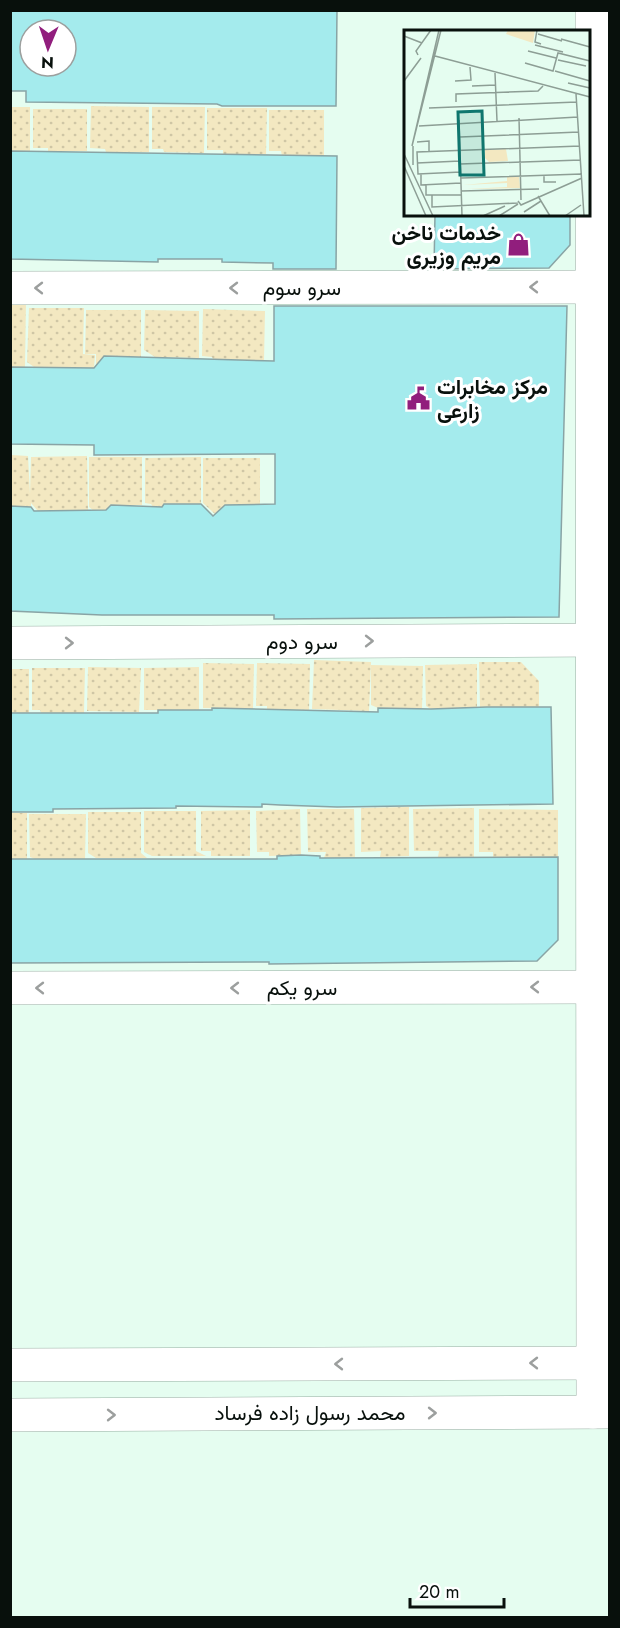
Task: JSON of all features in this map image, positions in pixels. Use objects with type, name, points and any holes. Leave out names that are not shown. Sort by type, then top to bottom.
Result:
[{"type":"street","points":[[592,10],[601,78],[593,287],[601,367],[601,640],[593,987],[601,1412]]},
{"type":"street","name":"سرو سوم","points":[[10,288],[593,287]]},
{"type":"street","name":"سرو دوم","points":[[10,643],[601,640]]},
{"type":"street","name":"سرو یکم","points":[[10,988],[593,987]]},
{"type":"street","points":[[10,1365],[601,1363]]},
{"type":"street","points":[[58,1365],[59,1415]]},
{"type":"street","name":"محمد رسول زاده فرساد","points":[[10,1415],[601,1412]]},
{"type":"shaded area","points":[[91,106],[149,107],[149,152],[106,152],[105,149],[90,148]]},
{"type":"shaded area","points":[[11,107],[30,107],[30,151],[11,151]]},
{"type":"shaded area","points":[[152,107],[205,107],[204,153],[164,152],[163,149],[152,149]]},
{"type":"shaded area","points":[[207,108],[267,108],[266,154],[223,154],[223,150],[207,150]]},
{"type":"shaded area","points":[[33,109],[87,109],[87,151],[48,151],[48,148],[33,148]]},
{"type":"shaded area","points":[[269,110],[324,110],[324,156],[282,156],[281,151],[269,151]]},
{"type":"shaded area","points":[[11,302],[26,302],[25,367],[11,367]]},
{"type":"shaded area","points":[[29,308],[84,308],[83,354],[95,355],[94,368],[34,367],[27,362]]},
{"type":"shaded area","points":[[203,309],[265,311],[264,361],[213,359],[202,356]]},
{"type":"shaded area","points":[[86,310],[141,310],[141,357],[104,356],[96,366],[96,354],[85,354]]},
{"type":"shaded area","points":[[145,310],[199,311],[199,358],[155,357],[144,350]]},
{"type":"shaded area","points":[[11,455],[28,456],[30,494],[31,457],[87,456],[88,510],[50,511],[43,517],[31,503],[31,507],[11,506]]},
{"type":"shaded area","points":[[89,457],[142,457],[142,505],[111,505],[102,517],[89,507]]},
{"type":"shaded area","points":[[201,457],[201,504],[164,504],[158,513],[151,504],[145,503],[145,458]]},
{"type":"shaded area","points":[[203,458],[260,458],[260,504],[225,505],[215,514],[203,503]]},
{"type":"shaded area","points":[[314,660],[371,662],[369,711],[312,709]]},
{"type":"shaded area","points":[[479,662],[521,662],[539,681],[539,707],[480,707]]},
{"type":"shaded area","points":[[203,663],[254,664],[253,709],[203,708]]},
{"type":"shaded area","points":[[257,663],[310,664],[309,710],[267,709],[267,706],[256,706]]},
{"type":"shaded area","points":[[477,664],[477,708],[431,709],[426,706],[425,665]]},
{"type":"shaded area","points":[[371,665],[423,666],[422,709],[378,708],[371,705]]},
{"type":"shaded area","points":[[88,667],[141,668],[139,712],[87,711]]},
{"type":"shaded area","points":[[199,667],[199,710],[144,710],[144,668]]},
{"type":"shaded area","points":[[32,668],[85,668],[84,713],[41,713],[40,710],[32,710]]},
{"type":"shaded area","points":[[10,669],[29,669],[29,713],[11,713]]},
{"type":"shaded area","points":[[409,807],[409,856],[380,857],[381,851],[361,852],[361,808]]},
{"type":"shaded area","points":[[474,808],[474,857],[438,857],[439,851],[414,851],[413,809]]},
{"type":"shaded area","points":[[300,809],[301,855],[269,856],[269,852],[257,852],[256,811]]},
{"type":"shaded area","points":[[307,809],[354,809],[355,858],[324,858],[326,852],[308,852]]},
{"type":"shaded area","points":[[479,809],[558,810],[558,857],[493,857],[493,852],[479,852]]},
{"type":"shaded area","points":[[250,810],[250,856],[211,856],[211,851],[201,851],[201,811]]},
{"type":"shaded area","points":[[144,811],[196,811],[196,851],[206,856],[152,856],[144,852]]},
{"type":"shaded area","points":[[88,812],[141,812],[141,853],[147,858],[96,858],[88,853]]},
{"type":"shaded area","points":[[10,813],[27,813],[27,859],[11,859]]},
{"type":"shaded area","points":[[29,814],[86,814],[85,859],[38,860],[30,857]]},
{"type":"building","points":[[10,10],[337,10],[336,106],[26,102],[26,91],[10,91]]},
{"type":"building","points":[[10,151],[337,156],[336,269],[273,269],[273,263],[222,262],[222,259],[158,259],[158,262],[10,259]]},
{"type":"building","points":[[435,216],[570,216],[570,245],[549,268],[434,269]]},
{"type":"building","name":"مرکز مخابرات زارعی","points":[[274,306],[567,306],[559,617],[274,619],[274,615],[102,615],[10,611],[10,506],[31,507],[34,511],[106,510],[111,505],[162,507],[164,504],[201,504],[213,516],[225,505],[275,504],[275,454],[94,455],[94,445],[10,444],[10,367],[94,368],[104,356],[274,361]]},
{"type":"building","points":[[551,707],[553,804],[337,807],[262,804],[262,807],[176,806],[176,808],[53,809],[53,812],[10,812],[10,713],[158,713],[158,710],[212,710],[212,708],[378,712],[378,708]]},
{"type":"building","points":[[277,856],[320,856],[320,858],[558,857],[558,940],[537,961],[269,964],[269,962],[10,963],[10,859],[277,859]]},
{"type":"place","name":"خدمات ناخن مریم وزیری","points":[[519,245]]},
{"type":"place","name":"مرکز مخابرات زارعی","points":[[419,399]]}]
